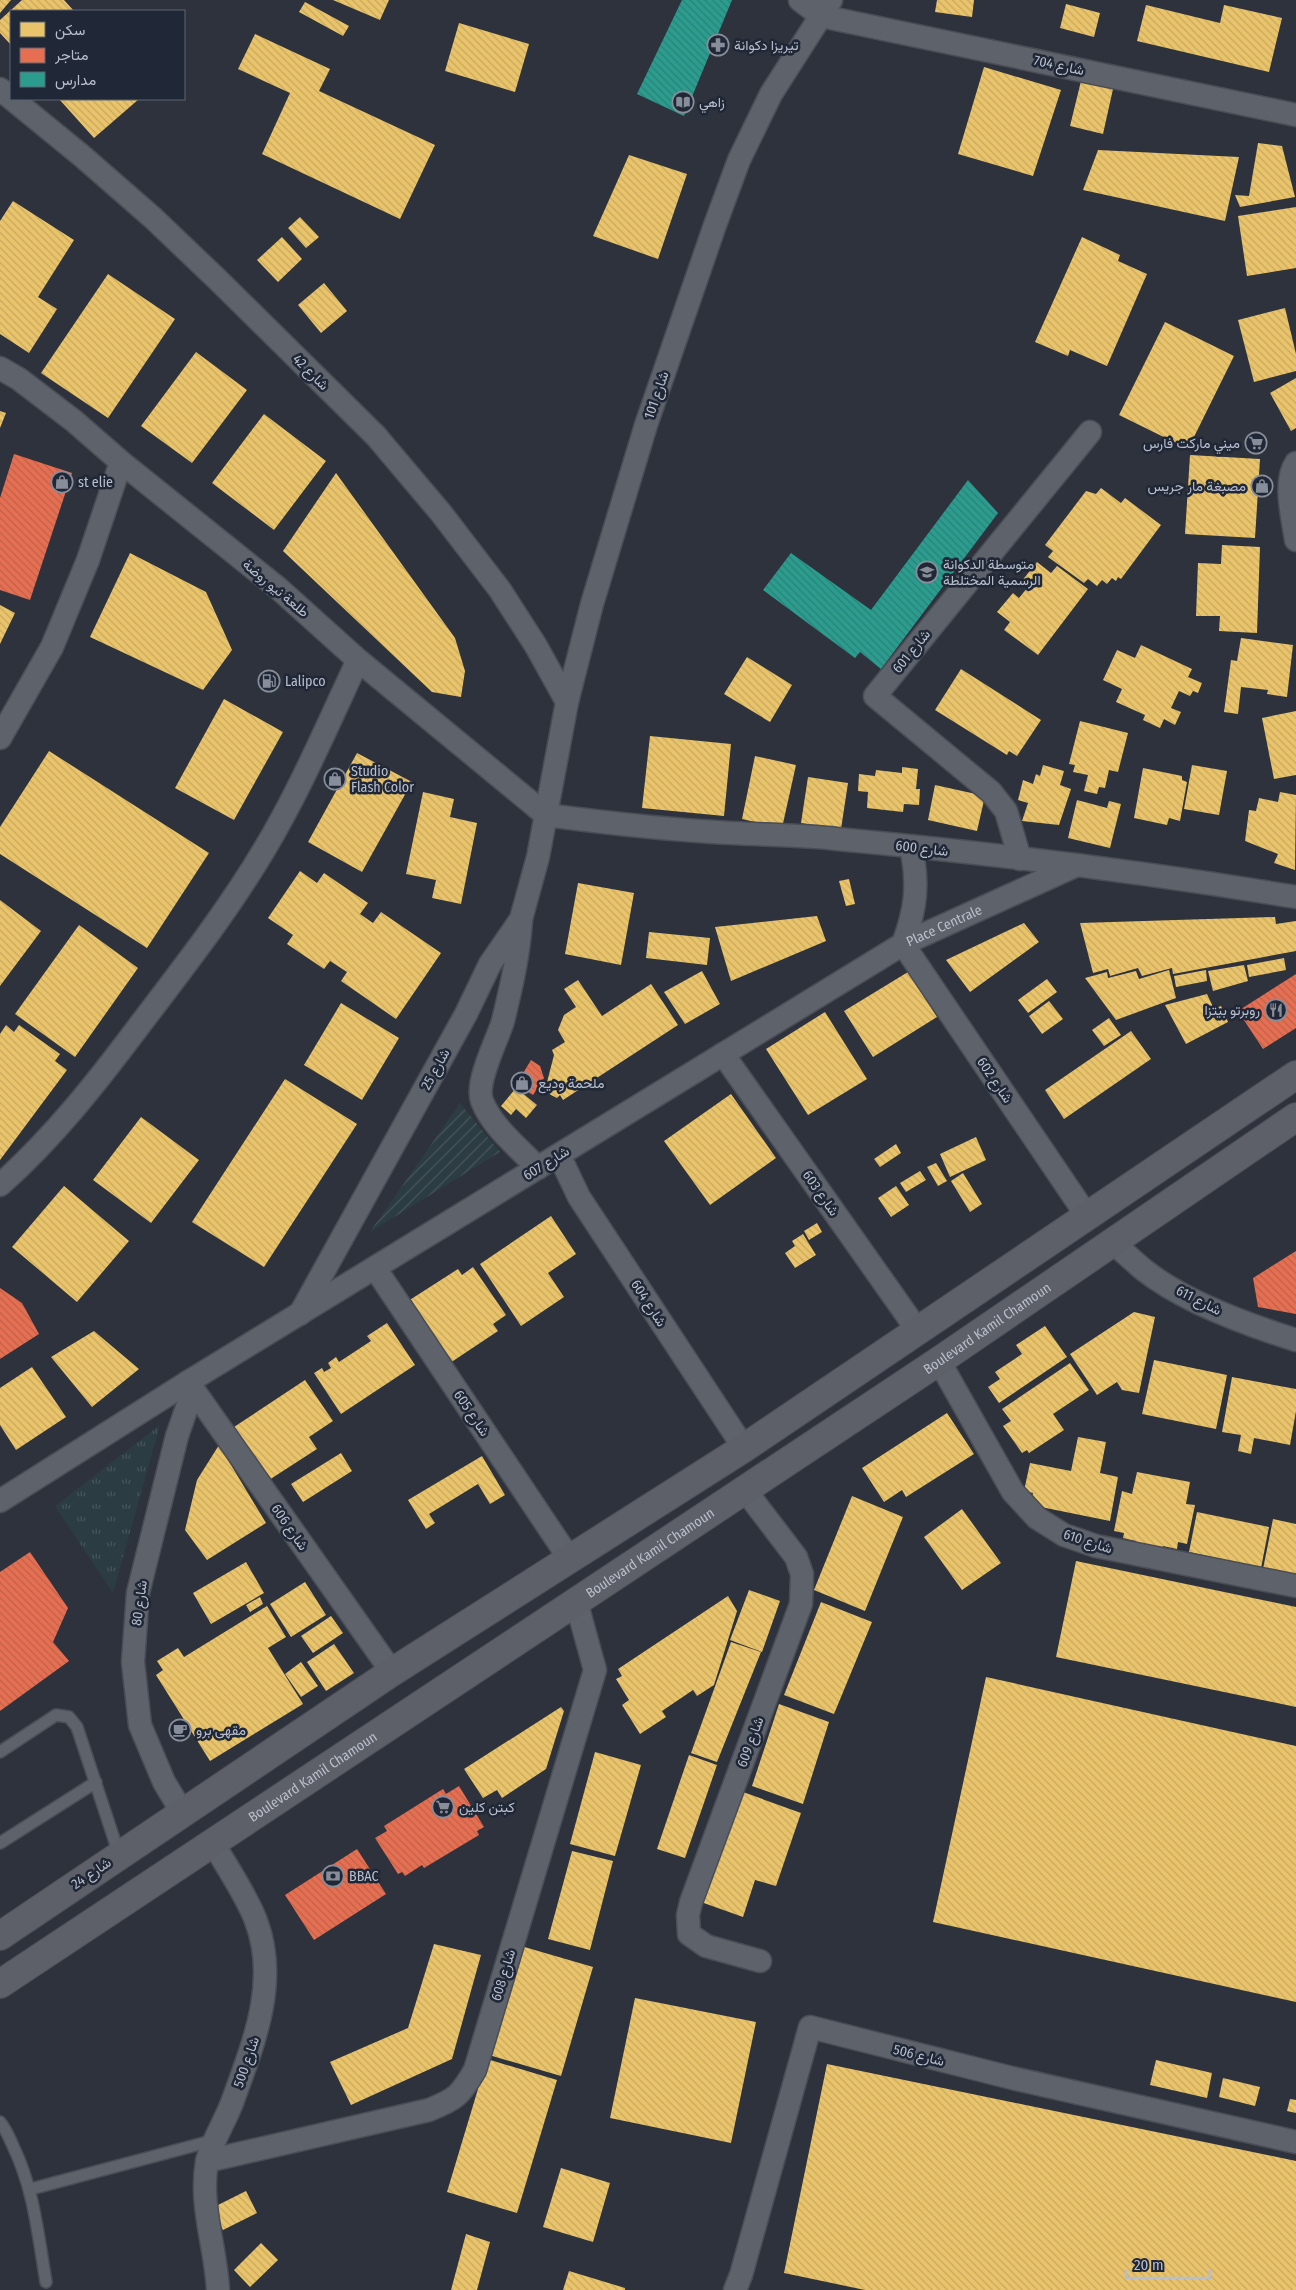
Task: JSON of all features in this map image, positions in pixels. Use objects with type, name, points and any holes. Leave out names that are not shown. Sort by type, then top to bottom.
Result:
[{"type":"main road","points":[[182,1812],[392,1672],[744,1448],[1296,1075]]},
{"type":"main road","name":"Boulevard Kamil Chamoun","points":[[0,1984],[212,1841],[939,1361],[1296,1117]]},
{"type":"main road","name":"شارع 24","points":[[0,1936],[182,1812]]},
{"type":"street","points":[[800,0],[826,8]]},
{"type":"street","name":"شارع 704","points":[[826,8],[1296,115]]},
{"type":"street","name":"شارع 101","points":[[546,815],[567,702],[592,604],[646,425],[732,178],[771,94],[826,8]]},
{"type":"street","name":"شارع 42","points":[[0,89],[10,97]]},
{"type":"street","name":"شارع 42","points":[[13,100],[82,156],[152,218],[218,280],[376,436],[441,513],[500,590],[536,646],[567,702]]},
{"type":"street","name":"طلعة نيو روضة","points":[[0,368],[19,379],[74,420],[121,462],[278,588],[358,660],[546,815]]},
{"type":"street","name":"شارع 601","points":[[1020,859],[1006,811],[991,792],[875,696],[1090,432]]},
{"type":"street","points":[[0,738],[52,646],[88,560],[121,462]]},
{"type":"street","points":[[1296,463],[1292,468],[1289,495],[1296,540]]},
{"type":"street","points":[[0,1184],[24,1163],[93,1086],[220,919],[265,849],[307,770],[358,660]]},
{"type":"street","name":"شارع 600","points":[[546,815],[620,824],[729,833],[835,838],[911,846],[1164,875],[1296,897]]},
{"type":"street","name":"شارع 25","points":[[300,1314],[466,1014],[490,964],[521,919],[538,857],[546,815]]},
{"type":"street","name":"Place Centrale","points":[[904,944],[913,915],[917,885],[911,846]]},
{"type":"street","name":"Place Centrale","points":[[904,944],[1077,865]]},
{"type":"street","points":[[521,919],[520,943],[513,977],[502,1024],[482,1084],[481,1099],[488,1114],[538,1168]]},
{"type":"street","name":"شارع 607","points":[[0,1502],[191,1386],[300,1314],[904,944]]},
{"type":"street","name":"شارع 602","points":[[904,944],[1087,1216]]},
{"type":"street","name":"شارع 603","points":[[723,1054],[918,1331]]},
{"type":"street","name":"شارع 604","points":[[559,1155],[579,1197],[744,1448]]},
{"type":"street","name":"شارع 611","points":[[1112,1242],[1145,1271],[1189,1297],[1227,1315],[1296,1340]]},
{"type":"street","name":"شارع 605","points":[[375,1268],[569,1558]]},
{"type":"street","name":"شارع 610","points":[[939,1361],[1013,1492],[1037,1518],[1064,1535],[1096,1546],[1296,1586]]},
{"type":"street","name":"شارع 606","points":[[191,1386],[392,1672]]},
{"type":"street","name":"شارع 80","points":[[182,1812],[164,1782],[140,1725],[133,1662],[138,1593],[191,1386]]},
{"type":"street","name":"شارع 609","points":[[745,1490],[796,1557],[802,1574],[802,1604],[691,1902],[687,1925],[689,1934],[706,1946],[760,1961]]},
{"type":"street","name":"شارع 608","points":[[207,2161],[429,2110],[453,2100],[465,2087],[475,2070],[595,1670],[576,1601]]},
{"type":"street","name":"شارع 500","points":[[212,1841],[256,1919],[264,1945],[266,1965],[262,2011],[256,2035],[228,2115],[207,2161],[207,2207],[218,2290]]},
{"type":"street","name":"شارع 506","points":[[735,2290],[741,2275],[810,2027],[1012,2078],[1296,2142]]},
{"type":"lane","points":[[0,1752],[56,1715],[69,1717],[77,1727],[119,1854]]},
{"type":"lane","points":[[0,1843],[96,1782]]},
{"type":"lane","points":[[0,2122],[4,2126],[20,2160],[31,2189],[46,2282]]},
{"type":"lane","points":[[31,2189],[217,2139]]},
{"type":"green space","points":[[460,1103],[500,1152],[370,1232]]},
{"type":"green space","points":[[160,1425],[113,1593],[55,1506]]},
{"type":"building: سكن","points":[[0,0],[11,0],[0,13]]},
{"type":"building: سكن","points":[[22,0],[64,0],[73,10],[11,10]]},
{"type":"building: سكن","points":[[333,0],[389,0],[380,20]]},
{"type":"building: سكن","points":[[937,0],[974,0],[972,17],[935,12]]},
{"type":"building: سكن","points":[[305,2],[349,26],[343,36],[299,12]]},
{"type":"building: سكن","points":[[1066,4],[1100,13],[1094,37],[1060,28]]},
{"type":"building: سكن","points":[[1146,5],[1220,23],[1224,5],[1282,18],[1269,72],[1137,41]]},
{"type":"building: سكن","points":[[10,11],[10,44],[0,33],[0,20]]},
{"type":"building: سكن","points":[[459,23],[529,44],[515,92],[445,71]]},
{"type":"building: سكن","points":[[255,34],[330,69],[319,91],[435,145],[400,219],[262,154],[290,93],[238,69]]},
{"type":"building: سكن","points":[[984,67],[1061,90],[1033,176],[958,154]]},
{"type":"building: سكن","points":[[1081,81],[1113,89],[1103,134],[1070,126]]},
{"type":"building: سكن","points":[[60,100],[138,100],[94,138]]},
{"type":"building: سكن","points":[[1258,143],[1282,146],[1295,197],[1240,207],[1235,195],[1249,196]]},
{"type":"building: سكن","points":[[1098,150],[1239,157],[1225,221],[1083,190]]},
{"type":"building: سكن","points":[[629,155],[687,174],[658,259],[593,236]]},
{"type":"building: سكن","points":[[13,201],[74,240],[38,297],[57,309],[29,353],[0,334],[0,221]]},
{"type":"building: سكن","points":[[1296,207],[1296,268],[1247,276],[1238,216]]},
{"type":"building: سكن","points":[[300,217],[319,237],[306,248],[288,228]]},
{"type":"building: سكن","points":[[282,237],[302,259],[278,282],[257,260]]},
{"type":"building: سكن","points":[[1082,237],[1120,255],[1118,261],[1147,274],[1107,366],[1070,350],[1068,356],[1035,342]]},
{"type":"building: سكن","points":[[108,274],[175,319],[108,418],[41,373]]},
{"type":"building: سكن","points":[[324,283],[347,311],[321,333],[298,305]]},
{"type":"building: سكن","points":[[1285,308],[1296,354],[1296,371],[1254,382],[1238,320]]},
{"type":"building: سكن","points":[[1165,322],[1234,356],[1188,449],[1119,415]]},
{"type":"building: سكن","points":[[196,352],[247,390],[192,463],[141,426]]},
{"type":"building: سكن","points":[[1296,378],[1296,428],[1291,431],[1270,393]]},
{"type":"building: سكن","points":[[0,411],[6,413],[0,428]]},
{"type":"building: سكن","points":[[264,414],[326,461],[274,530],[212,483]]},
{"type":"building: سكن","points":[[1190,455],[1260,459],[1255,538],[1185,534]]},
{"type":"building: سكن","points":[[336,473],[455,638],[465,671],[461,697],[432,692],[283,551]]},
{"type":"building: سكن","points":[[1101,488],[1121,503],[1125,498],[1161,525],[1121,579],[1118,577],[1116,581],[1112,578],[1107,584],[1102,580],[1097,586],[1088,579],[1084,583],[1048,557],[1053,551],[1045,545],[1086,491],[1096,494]]},
{"type":"building: سكن","points":[[1222,545],[1260,547],[1257,633],[1219,631],[1220,616],[1196,616],[1198,563],[1221,564]]},
{"type":"building: سكن","points":[[130,553],[206,592],[232,650],[203,690],[90,637]]},
{"type":"building: سكن","points":[[1037,562],[1051,573],[1057,566],[1088,589],[1038,655],[1004,630],[1010,622],[997,612],[1013,593],[1019,598],[1028,587],[1021,582]]},
{"type":"building: سكن","points":[[0,605],[15,613],[0,644]]},
{"type":"building: سكن","points":[[1241,638],[1293,645],[1287,697],[1267,694],[1268,690],[1241,687],[1238,714],[1224,712],[1231,660],[1237,661]]},
{"type":"building: سكن","points":[[1141,645],[1192,669],[1188,677],[1202,683],[1198,693],[1193,691],[1190,696],[1179,691],[1171,708],[1181,712],[1175,725],[1164,719],[1160,728],[1143,720],[1145,715],[1116,702],[1122,689],[1103,680],[1117,650],[1135,658]]},
{"type":"building: سكن","points":[[747,657],[792,685],[770,722],[724,694]]},
{"type":"building: سكن","points":[[961,669],[1041,720],[1017,756],[1009,751],[1007,755],[935,710]]},
{"type":"building: سكن","points":[[224,699],[283,732],[234,820],[175,788]]},
{"type":"building: سكن","points":[[1296,711],[1296,775],[1274,779],[1262,718]]},
{"type":"building: سكن","points":[[1080,721],[1128,733],[1118,772],[1109,770],[1105,788],[1099,787],[1097,794],[1084,791],[1088,775],[1073,772],[1075,765],[1069,764]]},
{"type":"building: سكن","points":[[650,736],[731,744],[724,816],[642,808]]},
{"type":"building: سكن","points":[[49,751],[209,853],[147,948],[0,854],[0,827]]},
{"type":"building: سكن","points":[[357,753],[412,782],[362,872],[308,842]]},
{"type":"building: سكن","points":[[755,756],[796,765],[782,828],[742,819]]},
{"type":"building: سكن","points":[[1043,765],[1064,771],[1060,785],[1071,789],[1059,825],[1022,821],[1028,803],[1018,800],[1023,780],[1033,784],[1036,774],[1040,776]]},
{"type":"building: سكن","points":[[1192,765],[1227,771],[1219,815],[1184,809]]},
{"type":"building: سكن","points":[[902,767],[918,769],[916,789],[920,789],[919,805],[904,804],[903,812],[867,808],[868,792],[858,791],[859,774],[875,776],[876,770],[902,773]]},
{"type":"building: سكن","points":[[1143,768],[1182,776],[1182,780],[1187,782],[1180,821],[1169,818],[1167,825],[1134,818]]},
{"type":"building: سكن","points":[[808,777],[848,783],[841,829],[801,823]]},
{"type":"building: سكن","points":[[935,785],[985,796],[977,831],[928,820]]},
{"type":"building: سكن","points":[[423,792],[454,799],[450,817],[477,823],[461,904],[432,898],[436,880],[406,874]]},
{"type":"building: سكن","points":[[1280,792],[1296,795],[1295,870],[1274,863],[1278,854],[1245,841],[1249,810],[1256,811],[1259,798],[1278,802]]},
{"type":"building: سكن","points":[[1077,800],[1107,808],[1109,801],[1121,804],[1110,848],[1068,838]]},
{"type":"building: سكن","points":[[300,871],[317,883],[324,873],[368,903],[360,914],[373,923],[381,912],[441,953],[396,1019],[341,981],[347,972],[330,961],[324,969],[287,944],[293,935],[268,918]]},
{"type":"building: سكن","points":[[849,879],[855,904],[846,906],[839,881]]},
{"type":"building: سكن","points":[[578,883],[634,893],[621,965],[565,954]]},
{"type":"building: سكن","points":[[0,900],[41,931],[0,986]]},
{"type":"building: سكن","points":[[817,916],[826,941],[731,981],[715,927]]},
{"type":"building: سكن","points":[[1275,917],[1276,924],[1296,921],[1296,951],[1173,974],[1172,968],[1142,976],[1138,968],[1110,976],[1108,969],[1093,973],[1080,923]]},
{"type":"building: سكن","points":[[1024,923],[1039,942],[970,992],[946,960]]},
{"type":"building: سكن","points":[[79,925],[138,968],[75,1057],[15,1014]]},
{"type":"building: سكن","points":[[649,932],[710,938],[707,965],[646,958]]},
{"type":"building: سكن","points":[[1284,958],[1286,970],[1249,977],[1247,965]]},
{"type":"building: سكن","points":[[1244,965],[1248,981],[1213,991],[1208,971]]},
{"type":"building: سكن","points":[[1169,970],[1176,998],[1116,1020],[1085,978],[1107,972],[1108,978],[1136,971],[1139,979]]},
{"type":"building: سكن","points":[[1206,970],[1207,981],[1176,987],[1174,976]]},
{"type":"building: سكن","points":[[702,971],[720,1004],[685,1024],[664,992]]},
{"type":"building: سكن","points":[[908,972],[937,1017],[873,1057],[844,1011]]},
{"type":"building: سكن","points":[[1047,979],[1057,992],[1028,1013],[1018,1000]]},
{"type":"building: سكن","points":[[578,980],[602,1016],[651,984],[678,1025],[563,1100],[560,1095],[557,1098],[545,1090],[554,1055],[552,1050],[565,1042],[558,1030],[564,1015],[576,1007],[564,989]]},
{"type":"building: سكن","points":[[1207,994],[1214,1009],[1221,1006],[1228,1022],[1186,1044],[1165,1005]]},
{"type":"building: سكن","points":[[1049,1001],[1063,1019],[1042,1034],[1029,1016]]},
{"type":"building: سكن","points":[[341,1003],[399,1038],[362,1100],[304,1065]]},
{"type":"building: سكن","points":[[825,1012],[867,1079],[808,1115],[766,1049]]},
{"type":"building: سكن","points":[[1109,1018],[1121,1035],[1104,1046],[1092,1030]]},
{"type":"building: سكن","points":[[6,1025],[14,1032],[19,1025],[60,1054],[55,1061],[67,1070],[0,1160],[0,1034]]},
{"type":"building: سكن","points":[[1131,1031],[1151,1059],[1064,1119],[1045,1090]]},
{"type":"building: سكن","points":[[285,1079],[357,1124],[264,1267],[192,1222]]},
{"type":"building: سكن","points":[[516,1088],[537,1105],[526,1118],[516,1109],[511,1115],[501,1106]]},
{"type":"building: سكن","points":[[731,1094],[776,1158],[710,1205],[664,1141]]},
{"type":"building: سكن","points":[[141,1117],[199,1160],[151,1223],[93,1180]]},
{"type":"building: سكن","points":[[976,1137],[986,1160],[950,1177],[940,1154]]},
{"type":"building: سكن","points":[[896,1144],[901,1153],[880,1167],[874,1159]]},
{"type":"building: سكن","points":[[936,1163],[947,1181],[938,1186],[927,1167]]},
{"type":"building: سكن","points":[[920,1171],[926,1180],[906,1192],[900,1183]]},
{"type":"building: سكن","points":[[963,1173],[982,1204],[970,1212],[951,1181]]},
{"type":"building: سكن","points":[[64,1186],[129,1241],[77,1302],[12,1247]]},
{"type":"building: سكن","points":[[896,1186],[909,1205],[891,1217],[878,1198]]},
{"type":"building: سكن","points":[[551,1216],[576,1254],[548,1273],[564,1297],[521,1326],[480,1264]]},
{"type":"building: سكن","points":[[817,1223],[822,1232],[809,1240],[804,1231]]},
{"type":"building: سكن","points":[[803,1234],[816,1255],[795,1268],[785,1253],[795,1246],[792,1241]]},
{"type":"building: سكن","points":[[473,1267],[506,1315],[493,1324],[498,1331],[447,1365],[405,1303],[458,1269],[462,1275]]},
{"type":"building: سكن","points":[[1134,1312],[1155,1317],[1139,1393],[1122,1390],[1117,1382],[1097,1395],[1070,1354]]},
{"type":"building: سكن","points":[[387,1323],[415,1365],[341,1414],[314,1373],[322,1368],[324,1372],[331,1368],[328,1363],[336,1357],[339,1362],[371,1341],[367,1336]]},
{"type":"building: سكن","points":[[1045,1326],[1067,1357],[999,1403],[988,1387],[1000,1379],[995,1372],[1022,1354],[1016,1345]]},
{"type":"building: سكن","points":[[94,1331],[139,1369],[92,1407],[51,1357]]},
{"type":"building: سكن","points":[[1154,1360],[1227,1375],[1216,1429],[1142,1414]]},
{"type":"building: سكن","points":[[1070,1363],[1089,1390],[1053,1414],[1064,1430],[1029,1453],[1027,1450],[1022,1453],[1003,1426],[1011,1421],[1002,1409]]},
{"type":"building: سكن","points":[[32,1367],[66,1417],[16,1450],[0,1425],[0,1388]]},
{"type":"building: سكن","points":[[1232,1377],[1296,1389],[1296,1411],[1290,1445],[1254,1438],[1251,1454],[1238,1451],[1241,1435],[1222,1432]]},
{"type":"building: سكن","points":[[305,1380],[333,1421],[309,1437],[317,1449],[269,1480],[234,1427]]},
{"type":"building: سكن","points":[[947,1413],[974,1454],[906,1497],[902,1490],[884,1502],[862,1468]]},
{"type":"building: سكن","points":[[1078,1437],[1106,1442],[1100,1473],[1118,1477],[1110,1521],[1031,1505],[1033,1493],[1024,1491],[1030,1463],[1071,1471]]},
{"type":"building: سكن","points":[[219,1445],[266,1523],[207,1560],[185,1530],[197,1480]]},
{"type":"building: سكن","points":[[341,1453],[352,1471],[303,1502],[291,1484]]},
{"type":"building: سكن","points":[[482,1456],[505,1495],[490,1504],[478,1484],[429,1514],[435,1523],[426,1529],[408,1500]]},
{"type":"building: سكن","points":[[1137,1472],[1190,1482],[1186,1504],[1195,1505],[1187,1544],[1178,1542],[1177,1549],[1163,1546],[1162,1550],[1135,1545],[1136,1541],[1123,1538],[1124,1533],[1114,1531],[1122,1491],[1132,1494]]},
{"type":"building: سكن","points":[[852,1496],[903,1517],[865,1611],[814,1590]]},
{"type":"building: سكن","points":[[962,1509],[1001,1563],[962,1590],[924,1537]]},
{"type":"building: سكن","points":[[1197,1512],[1269,1527],[1261,1568],[1189,1552]]},
{"type":"building: سكن","points":[[1273,1519],[1296,1524],[1296,1576],[1263,1569]]},
{"type":"building: سكن","points":[[1076,1561],[1296,1607],[1296,1707],[1056,1657]]},
{"type":"building: سكن","points":[[246,1562],[264,1593],[211,1624],[193,1593]]},
{"type":"building: سكن","points":[[305,1582],[326,1615],[291,1637],[270,1604]]},
{"type":"building: سكن","points":[[749,1590],[780,1601],[762,1652],[730,1640]]},
{"type":"building: سكن","points":[[728,1596],[737,1611],[714,1685],[697,1696],[693,1690],[662,1711],[666,1717],[640,1734],[622,1705],[629,1700],[616,1679],[622,1676],[618,1669]]},
{"type":"building: سكن","points":[[260,1597],[263,1604],[250,1612],[246,1605]]},
{"type":"building: سكن","points":[[821,1602],[872,1622],[834,1714],[784,1695]]},
{"type":"building: سكن","points":[[267,1606],[286,1637],[268,1648],[303,1704],[210,1761],[156,1675],[163,1670],[157,1661],[178,1648],[184,1657]]},
{"type":"building: سكن","points":[[331,1616],[343,1633],[313,1653],[301,1636]]},
{"type":"building: سكن","points":[[731,1642],[761,1652],[717,1762],[691,1753]]},
{"type":"building: سكن","points":[[334,1644],[354,1673],[326,1691],[307,1662]]},
{"type":"building: سكن","points":[[301,1662],[318,1686],[301,1697],[285,1674]]},
{"type":"building: سكن","points":[[986,1677],[1296,1746],[1296,2002],[933,1922]]},
{"type":"building: سكن","points":[[779,1704],[829,1722],[803,1804],[752,1786]]},
{"type":"building: سكن","points":[[561,1707],[564,1711],[546,1769],[502,1798],[497,1790],[483,1798],[464,1769]]},
{"type":"building: سكن","points":[[595,1752],[641,1765],[615,1856],[570,1844]]},
{"type":"building: سكن","points":[[689,1755],[717,1765],[685,1858],[657,1849]]},
{"type":"building: سكن","points":[[743,1792],[801,1813],[776,1886],[755,1880],[743,1917],[701,1902]]},
{"type":"building: سكن","points":[[572,1851],[613,1861],[590,1950],[548,1939]]},
{"type":"building: سكن","points":[[434,1944],[481,1955],[452,2059],[351,2105],[330,2062],[408,2028]]},
{"type":"building: سكن","points":[[521,1946],[593,1967],[561,2076],[489,2055]]},
{"type":"building: سكن","points":[[635,1998],[756,2022],[731,2143],[610,2118]]},
{"type":"building: سكن","points":[[487,2059],[557,2080],[517,2213],[447,2192]]},
{"type":"building: سكن","points":[[1156,2060],[1212,2073],[1207,2098],[1150,2085]]},
{"type":"building: سكن","points":[[827,2064],[1296,2161],[1296,2290],[865,2290],[784,2273]]},
{"type":"building: سكن","points":[[1223,2078],[1260,2087],[1255,2106],[1219,2097]]},
{"type":"building: سكن","points":[[1290,2099],[1296,2100],[1296,2113],[1287,2111]]},
{"type":"building: سكن","points":[[561,2168],[610,2183],[593,2242],[543,2227]]},
{"type":"building: سكن","points":[[246,2191],[257,2213],[223,2230],[212,2208]]},
{"type":"building: سكن","points":[[466,2234],[490,2242],[477,2290],[451,2290]]},
{"type":"building: سكن","points":[[261,2243],[278,2260],[250,2287],[234,2270]]},
{"type":"building: سكن","points":[[569,2271],[625,2288],[625,2290],[563,2290]]},
{"type":"building: متاجر","points":[[14,454],[72,473],[30,600],[0,590],[0,498]]},
{"type":"building: متاجر","points":[[1296,974],[1296,1028],[1263,1049],[1238,1011]]},
{"type":"building: متاجر","points":[[531,1060],[540,1066],[544,1078],[533,1095],[516,1085]]},
{"type":"building: متاجر","points":[[1296,1251],[1296,1314],[1258,1307],[1253,1278]]},
{"type":"building: متاجر","points":[[0,1288],[22,1303],[39,1334],[0,1359]]},
{"type":"building: متاجر","points":[[30,1552],[68,1608],[53,1642],[69,1661],[0,1711],[0,1572]]},
{"type":"building: متاجر","points":[[459,1786],[484,1827],[477,1831],[479,1835],[424,1868],[422,1865],[405,1876],[402,1872],[398,1874],[375,1838],[387,1831],[384,1826],[443,1789],[446,1794]]},
{"type":"building: متاجر","points":[[357,1849],[386,1894],[314,1940],[285,1895]]},
{"type":"building: مدارس","points":[[682,0],[732,0],[684,116],[637,94]]},
{"type":"building: مدارس","name":"متوسطة الدكوانة الرسمية المختلطة","points":[[968,480],[998,513],[881,669],[860,652],[855,658],[763,590],[791,553],[871,610]]},
{"type":"place","name":"تيريزا دكوانة","points":[[718,45]]},
{"type":"place","name":"زاهي","points":[[683,102]]},
{"type":"place","name":"ميني ماركت فارس","points":[[1256,443]]},
{"type":"place","name":"st elie","points":[[62,482]]},
{"type":"place","name":"مصبغة مار جريس","points":[[1262,486]]},
{"type":"place","name":"متوسطة الدكوانة الرسمية المختلطة","points":[[927,572]]},
{"type":"place","name":"Lalipco","points":[[269,681]]},
{"type":"place","name":"Studio Flash Color","points":[[335,779]]},
{"type":"place","name":"روبرتو بيتزا","points":[[1276,1010]]},
{"type":"place","name":"ملحمة وديع","points":[[522,1083]]},
{"type":"place","name":"مقهى برو","points":[[180,1730]]},
{"type":"place","name":"كبتن كلين","points":[[443,1807]]},
{"type":"place","name":"BBAC","points":[[333,1876]]}]
